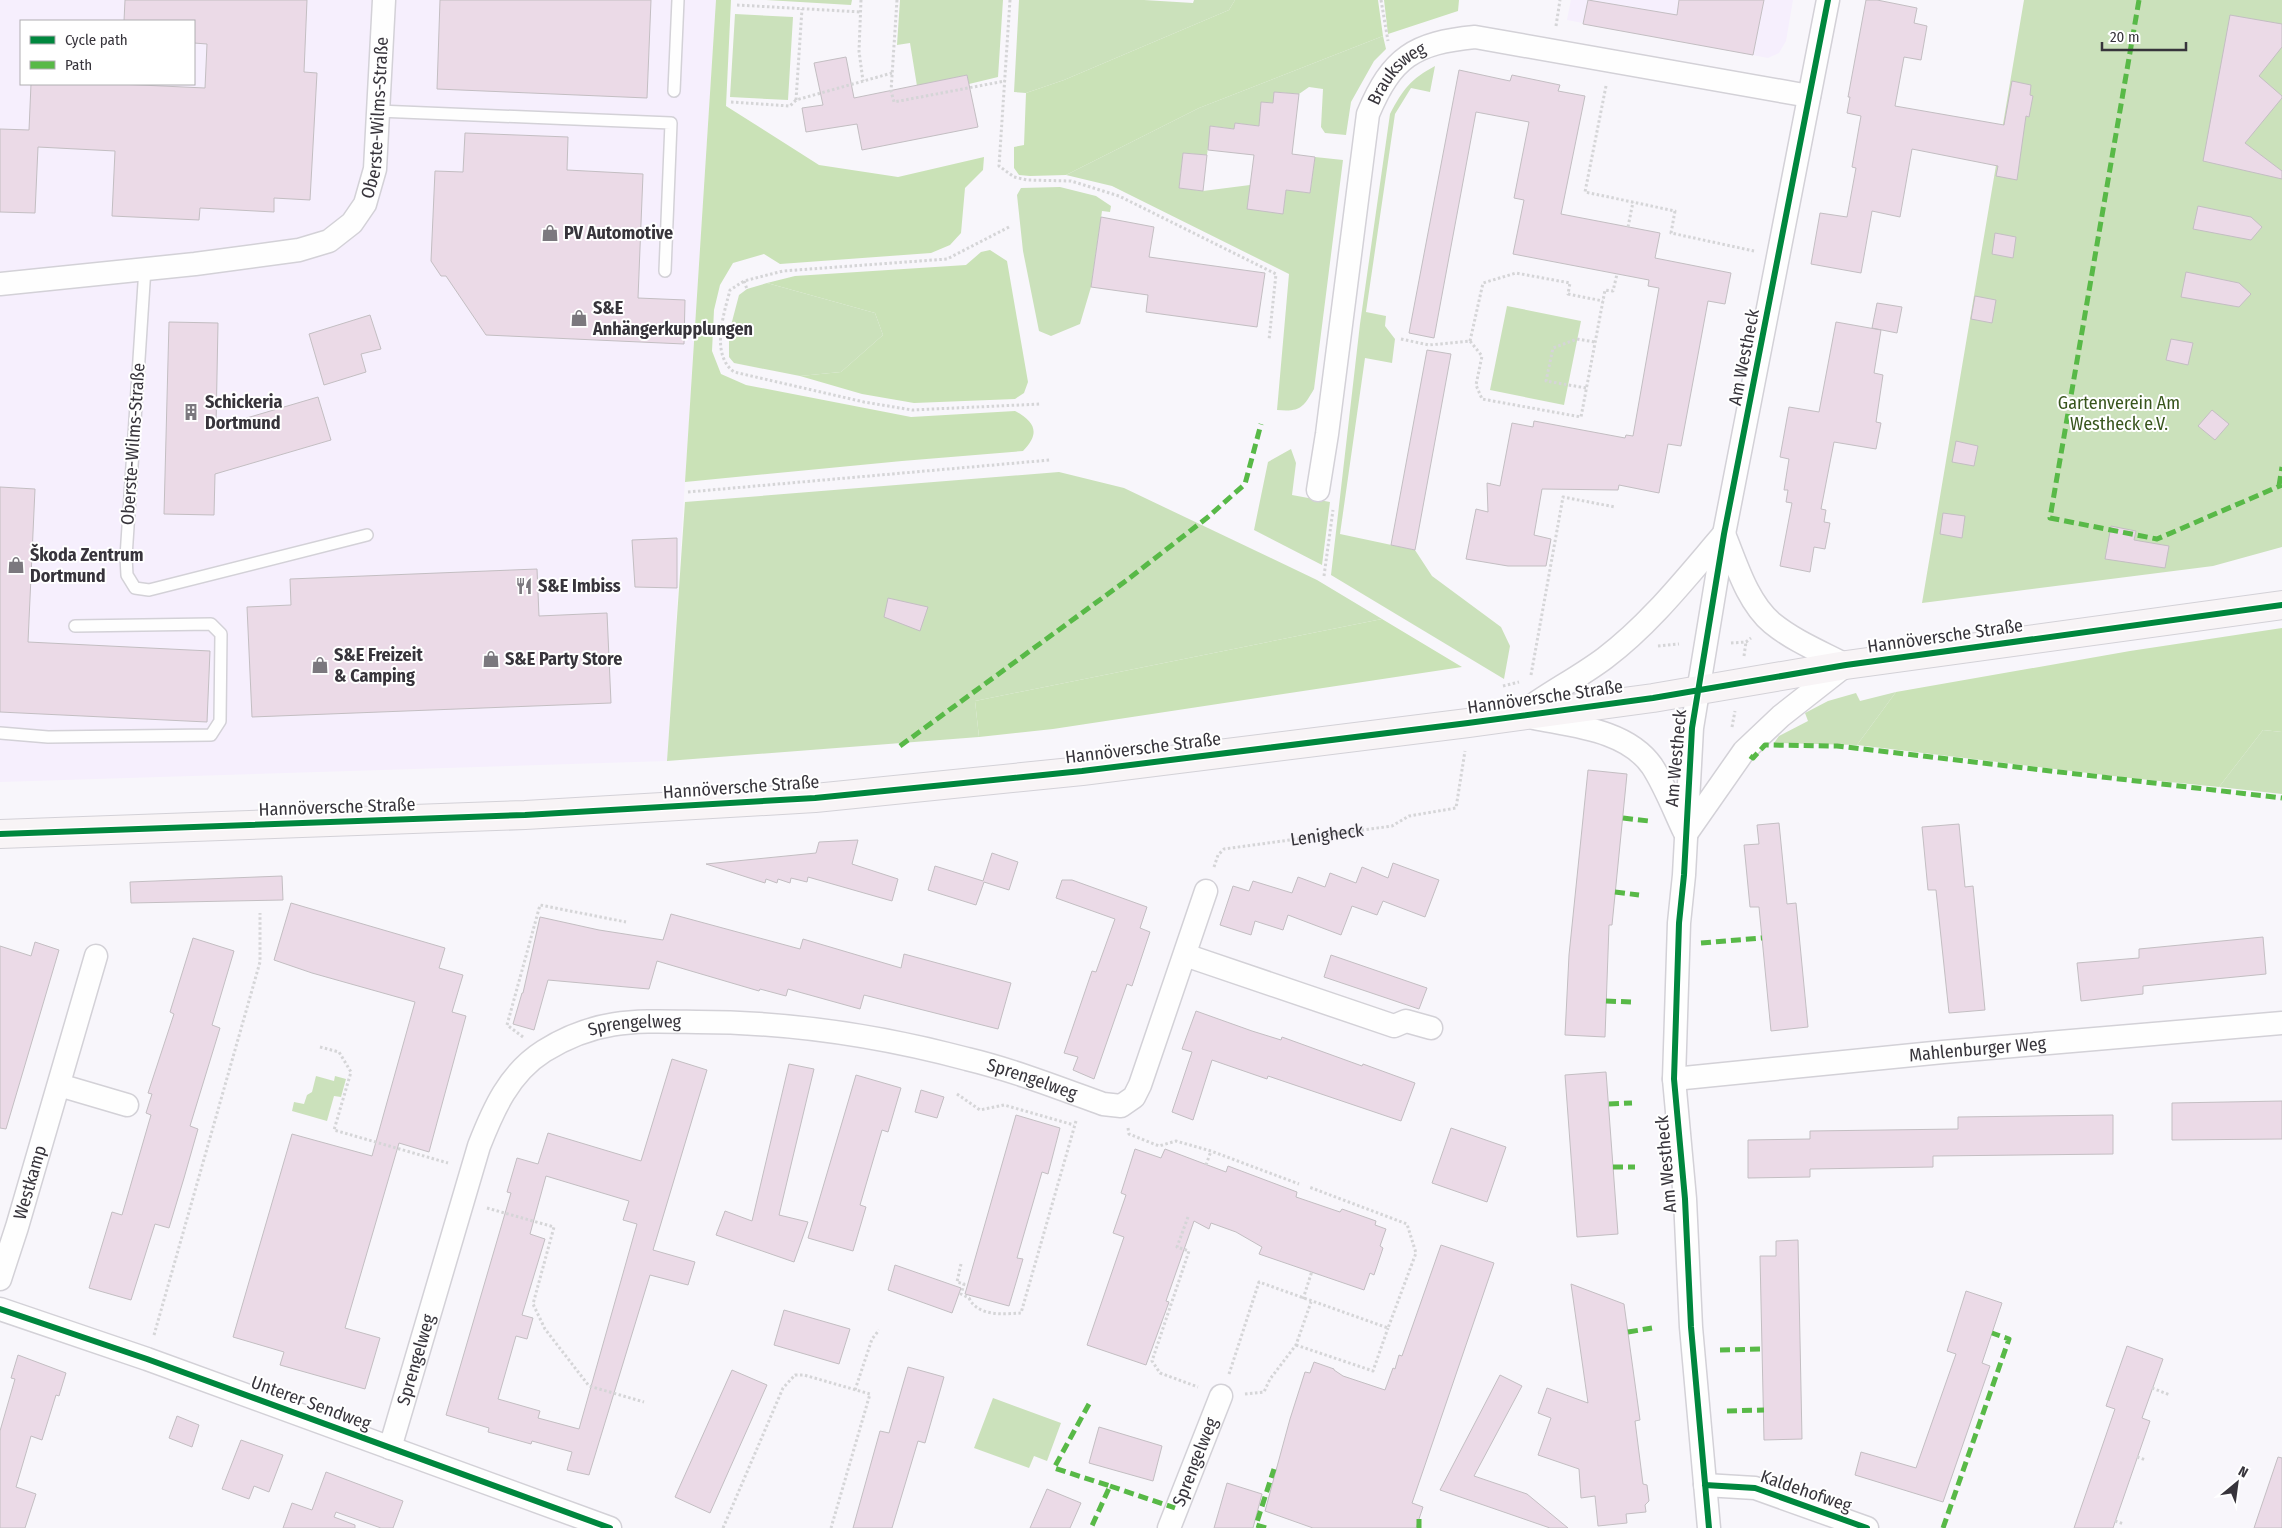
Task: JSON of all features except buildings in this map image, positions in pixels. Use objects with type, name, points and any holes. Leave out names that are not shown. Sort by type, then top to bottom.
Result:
[{"type":"main road","name":"Hannöversche Straße","points":[[0,834],[525,815],[815,798],[1091,770],[1468,723],[1519,714],[1698,690],[1846,665],[2282,605]]},
{"type":"street","name":"Oberste-Wilms-Straße","points":[[0,284],[299,250],[329,241],[352,223],[365,204],[375,169],[384,0]]},
{"type":"street","name":"Am Westheck","points":[[1709,1528],[1691,1327],[1685,1199],[1674,1079],[1676,989],[1692,728],[1724,534],[1828,0]]},
{"type":"street","name":"Brauksweg","points":[[1318,490],[1327,434],[1368,114],[1378,89],[1394,67],[1414,52],[1431,44],[1475,37],[1809,96]]},
{"type":"street","name":"Am Westheck","points":[[1519,714],[1604,659],[1637,631],[1659,609],[1724,534]]},
{"type":"street","points":[[1724,534],[1749,591],[1770,622],[1792,637],[1846,665]]},
{"type":"street","name":"Am Westheck","points":[[1685,834],[1744,751],[1781,716],[1846,665]]},
{"type":"street","name":"Am Westheck","points":[[1519,714],[1594,731],[1616,739],[1635,750],[1651,765],[1685,834]]},
{"type":"street","points":[[1121,1106],[1134,1097],[1140,1085],[1206,892]]},
{"type":"street","points":[[1184,955],[1394,1026],[1406,1021],[1431,1028]]},
{"type":"street","name":"Westkamp","points":[[0,1279],[96,956]]},
{"type":"street","name":"Sprengelweg","points":[[390,1448],[479,1146],[495,1106],[519,1072],[543,1052],[573,1036],[602,1025],[635,1021],[755,1022],[821,1029],[884,1040],[968,1059],[1103,1104],[1121,1106]]},
{"type":"street","name":"Mahlenburger Weg","points":[[1674,1079],[1943,1052],[2282,1023]]},
{"type":"street","points":[[58,1085],[127,1105]]},
{"type":"street","name":"Unterer Sendweg","points":[[0,1309],[147,1359],[390,1448],[579,1523],[610,1528]]},
{"type":"street","name":"Sprengelweg","points":[[1169,1528],[1175,1508],[1222,1396]]},
{"type":"street","name":"Kaldehofweg","points":[[1705,1485],[1755,1488],[1867,1528]]},
{"type":"lane","points":[[674,91],[678,0]]},
{"type":"lane","points":[[378,111],[671,123],[665,270]]},
{"type":"lane","name":"Oberste-Wilms-Straße","points":[[145,268],[126,557],[127,575],[135,588],[149,590],[368,535]]},
{"type":"lane","points":[[0,733],[48,738],[211,734],[220,721],[221,634],[211,624],[75,626]]},
{"type":"path","points":[[861,0],[859,51],[863,81]]},
{"type":"path","points":[[897,0],[891,91],[894,102],[1004,81]]},
{"type":"path","points":[[1010,0],[999,166],[1014,177],[1027,180],[1071,182],[1119,196],[1276,274],[1269,340]]},
{"type":"path","points":[[1381,0],[1382,17],[1394,67]]},
{"type":"path","points":[[737,5],[861,12]]},
{"type":"path","points":[[796,100],[802,9]]},
{"type":"path","points":[[1611,60],[1585,192],[1675,211],[1671,233],[1779,256]]},
{"type":"path","points":[[731,102],[790,106],[796,100],[892,73]]},
{"type":"path","points":[[1628,227],[1633,202]]},
{"type":"path","points":[[1009,227],[947,258],[783,270],[744,281],[730,290],[724,313],[720,351],[726,366],[734,372],[864,402],[912,410],[1041,404]]},
{"type":"path","points":[[1470,341],[1483,284],[1516,273],[1570,283],[1568,294],[1603,301]]},
{"type":"path","points":[[1470,341],[1482,356],[1476,385],[1482,399],[1581,417],[1605,290],[1613,291],[1616,274]]},
{"type":"path","points":[[744,281],[747,290]]},
{"type":"path","points":[[1402,339],[1429,345],[1470,341]]},
{"type":"path","points":[[1586,388],[1546,381],[1553,348],[1577,339],[1595,342]]},
{"type":"path","points":[[688,492],[1050,460]]},
{"type":"path","points":[[1318,490],[1334,501],[1324,576]]},
{"type":"path","points":[[1531,678],[1564,498],[1615,507]]},
{"type":"path","points":[[543,1052],[507,1026],[540,905],[626,922]]},
{"type":"path","points":[[147,1359],[260,962],[260,913]]},
{"type":"path","points":[[320,1047],[339,1052],[350,1072],[334,1130],[454,1165]]},
{"type":"path","points":[[957,1094],[980,1110],[1004,1106],[1074,1125]]},
{"type":"path","points":[[961,1264],[958,1282],[964,1284],[961,1294],[969,1298],[972,1304],[994,1315],[1021,1313],[1082,1097]]},
{"type":"path","points":[[1121,1106],[1130,1134],[1158,1146],[1176,1141],[1210,1151],[1299,1184]]},
{"type":"path","points":[[1206,1165],[1210,1151]]},
{"type":"path","points":[[1296,1345],[1373,1371],[1416,1253],[1407,1224],[1309,1188]]},
{"type":"path","points":[[463,1201],[554,1227],[532,1304],[542,1322],[589,1386],[644,1402]]},
{"type":"path","points":[[1188,1216],[1178,1247],[1189,1251],[1152,1360],[1160,1373],[1222,1396],[1264,1392],[1270,1379],[1296,1345],[1311,1302]]},
{"type":"path","points":[[1303,1299],[1312,1271]]},
{"type":"path","points":[[1222,1396],[1259,1282],[1388,1328]]},
{"type":"path","points":[[855,1390],[872,1338],[878,1330]]},
{"type":"path","points":[[723,1528],[783,1388],[795,1375],[804,1375],[870,1394],[831,1528]]},
{"type":"path","points":[[2152,1388],[2170,1395]]},
{"type":"path","points":[[2137,1457],[2146,1460]]},
{"type":"path","points":[[2115,1521],[2124,1524]]},
{"type":"shaded area","points":[[0,0],[716,0],[667,761],[0,782]]},
{"type":"shaded area","points":[[1571,0],[1793,0],[1786,41],[1779,53],[1768,58],[1567,20]]},
{"type":"green space","points":[[716,0],[731,0],[726,106],[819,165],[898,177],[984,157],[983,170],[965,188],[961,233],[950,245],[931,253],[780,264],[764,254],[733,263],[720,285],[714,310],[712,351],[721,374],[746,385],[911,417],[1015,411],[1028,420],[1033,429],[1032,439],[1023,451],[685,482]]},
{"type":"green space","points":[[766,0],[852,0],[851,5]]},
{"type":"green space","points":[[900,0],[1003,0],[998,77],[969,84],[967,75],[917,86],[910,43],[897,45]]},
{"type":"green space","points":[[1019,0],[1144,0],[1193,3],[1194,0],[1235,0],[1229,10],[1064,80],[1026,93],[1014,92]]},
{"type":"green space","points":[[1235,0],[1378,0],[1383,36],[1199,108],[1066,175],[1019,175],[1014,168],[1014,147],[1024,145],[1026,93],[1064,80],[1229,10]]},
{"type":"green space","points":[[1384,0],[1459,0],[1458,11],[1388,34]]},
{"type":"green space","name":"Gartenverein Am Westheck e.V.","points":[[2024,0],[2282,0],[2282,547],[2213,566],[1922,603]]},
{"type":"green space","points":[[735,14],[793,17],[788,100],[730,97]]},
{"type":"green space","points":[[1383,36],[1386,49],[1374,61],[1351,102],[1346,135],[1325,133],[1321,127],[1323,89],[1309,87],[1299,94],[1275,92],[1273,103],[1261,102],[1259,126],[1235,123],[1234,129],[1211,126],[1207,155],[1183,153],[1179,188],[1203,191],[1250,185],[1283,213],[1286,190],[1310,193],[1315,157],[1343,160],[1314,389],[1304,405],[1291,410],[1277,410],[1289,274],[1112,186],[1066,175],[1199,108]]},
{"type":"green space","points":[[1435,66],[1430,92],[1411,88],[1395,114],[1366,312],[1386,316],[1385,326],[1395,339],[1392,363],[1365,358],[1340,534],[1415,550],[1432,576],[1501,627],[1510,646],[1504,679],[1331,575],[1360,324],[1390,114],[1408,86],[1420,75]]},
{"type":"green space","points":[[1060,187],[1096,196],[1111,206],[1110,212],[1102,211],[1091,287],[1080,324],[1051,336],[1039,331],[1023,251],[1017,195],[1021,188]]},
{"type":"green space","points":[[990,250],[1007,261],[1028,382],[1024,393],[1015,399],[914,403],[862,394],[800,376],[841,372],[883,335],[875,313],[767,283],[795,276],[966,265],[981,252]]},
{"type":"green space","points":[[767,283],[875,313],[883,335],[841,372],[800,376],[734,363],[729,357],[729,333],[739,295],[747,289]]},
{"type":"green space","points":[[1507,306],[1581,321],[1564,405],[1490,390]]},
{"type":"green space","points":[[1291,449],[1296,463],[1292,495],[1330,502],[1322,565],[1254,530],[1268,462]]},
{"type":"green space","points":[[1059,472],[1124,488],[1317,580],[1382,619],[975,701],[979,737],[667,761],[685,502]]},
{"type":"green space","points":[[1382,619],[1462,667],[1053,729],[979,737],[975,701]]},
{"type":"green space","points":[[2282,628],[2282,732],[2263,730],[2219,787],[1857,745],[1896,692],[2130,651]]},
{"type":"green space","points":[[1896,692],[1857,745],[1774,743],[1779,736],[1808,721],[1805,713],[1828,701],[1856,693],[1860,701]]},
{"type":"green space","points":[[2263,730],[2282,732],[2282,794],[2219,787]]},
{"type":"green space","points":[[316,1076],[334,1081],[335,1076],[346,1079],[341,1097],[334,1096],[327,1121],[292,1111],[294,1102],[304,1104],[307,1095],[312,1092]]},
{"type":"green space","points":[[993,1398],[1061,1423],[1047,1461],[1034,1456],[1029,1468],[974,1448]]},
{"type":"marked path","points":[[2139,0],[2050,518],[2157,539],[2282,485]]},
{"type":"marked path","points":[[900,746],[1127,580],[1208,517],[1245,484],[1261,424]]},
{"type":"marked path","points":[[2279,486],[2282,467]]},
{"type":"marked path","points":[[1750,756],[1753,758],[1765,745],[1837,746],[2282,798]]},
{"type":"marked path","points":[[1623,818],[1649,821]]},
{"type":"marked path","points":[[1615,892],[1639,895]]},
{"type":"marked path","points":[[1701,943],[1762,938]]},
{"type":"marked path","points":[[1606,1001],[1631,1002]]},
{"type":"marked path","points":[[1609,1104],[1632,1103]]},
{"type":"marked path","points":[[1613,1167],[1635,1167]]},
{"type":"marked path","points":[[1628,1332],[1652,1328]]},
{"type":"marked path","points":[[1943,1528],[2009,1339],[1992,1333]]},
{"type":"marked path","points":[[1720,1350],[1763,1349]]},
{"type":"marked path","points":[[1089,1404],[1054,1468],[1110,1486],[1091,1528]]},
{"type":"marked path","points":[[1727,1411],[1764,1410]]},
{"type":"marked path","points":[[1266,1528],[1256,1525],[1274,1469]]},
{"type":"marked path","points":[[1110,1486],[1175,1508]]},
{"type":"marked path","points":[[1419,1519],[1419,1528]]},
{"type":"cycle path","points":[[1709,1528],[1691,1327],[1685,1199],[1674,1079],[1679,923],[1684,875],[1692,728],[1724,534],[1828,0]]},
{"type":"cycle path","points":[[0,834],[525,815],[815,798],[1082,771],[1468,723],[1653,698],[1846,665],[2282,605]]},
{"type":"cycle path","points":[[0,1309],[147,1359],[610,1528]]},
{"type":"cycle path","points":[[1705,1485],[1755,1488],[1867,1528]]},
{"type":"place","name":"PV Automotive","points":[[550,233]]},
{"type":"place","name":"S&E Anhängerkupplungen","points":[[579,318]]},
{"type":"place","name":"Schickeria Dortmund","points":[[191,412]]},
{"type":"place","name":"Škoda Zentrum Dortmund","points":[[16,565]]},
{"type":"place","name":"S&E Imbiss","points":[[524,586]]},
{"type":"place","name":"S&E Party Store","points":[[491,659]]},
{"type":"place","name":"S&E Freizeit & Camping","points":[[320,665]]}]
